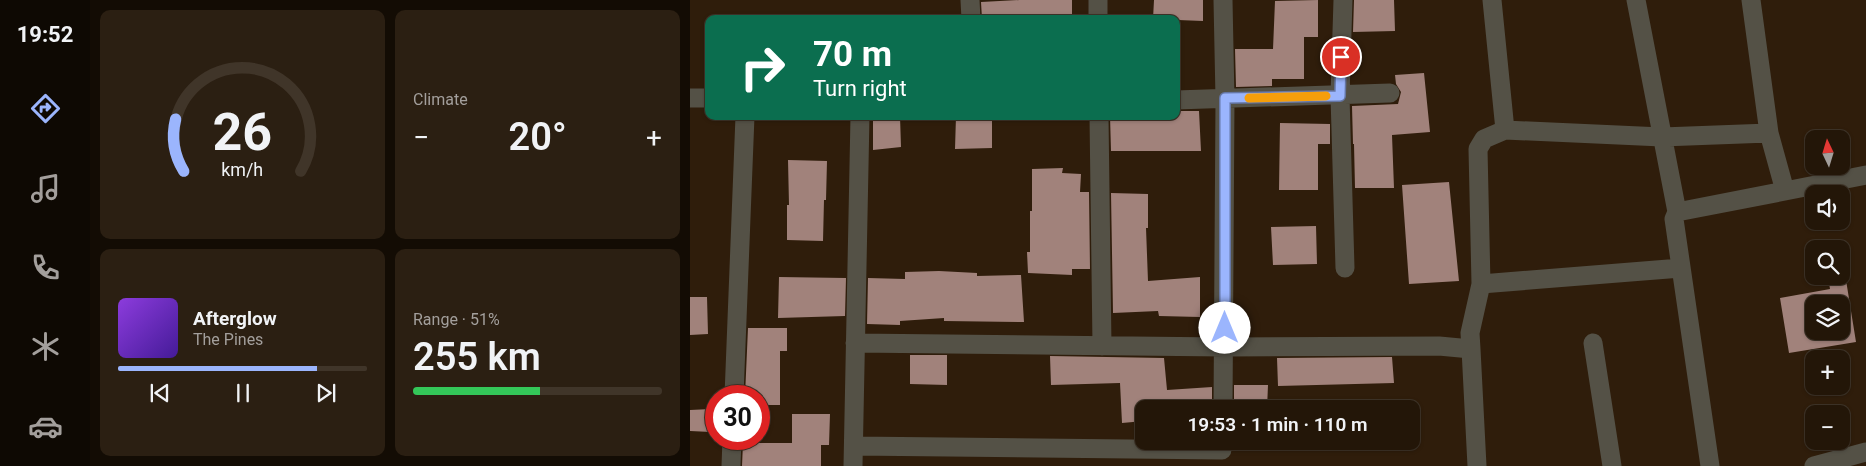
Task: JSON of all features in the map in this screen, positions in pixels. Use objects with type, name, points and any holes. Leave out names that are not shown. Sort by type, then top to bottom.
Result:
[{"type":"street","points":[[970,0],[971,15]]},
{"type":"street","points":[[1098,0],[1098,15]]},
{"type":"street","points":[[1223,0],[1225,98],[1223,400]]},
{"type":"street","points":[[1343,0],[1340,96],[1344,268]]},
{"type":"street","points":[[1492,0],[1505,130]]},
{"type":"street","points":[[1636,0],[1677,212],[1674,219],[1710,466]]},
{"type":"street","points":[[1751,0],[1769,133],[1785,191]]},
{"type":"street","points":[[1180,100],[1390,93]]},
{"type":"street","points":[[690,98],[705,98]]},
{"type":"street","points":[[734,385],[745,120]]},
{"type":"street","points":[[853,466],[860,120]]},
{"type":"street","points":[[1099,120],[1102,346]]},
{"type":"street","points":[[1478,466],[1470,332],[1481,284],[1478,149],[1484,139],[1505,130],[1662,137],[1769,133]]},
{"type":"street","points":[[1677,212],[1866,175]]},
{"type":"street","points":[[1481,284],[1681,268]]},
{"type":"street","points":[[856,343],[1225,347],[1439,346],[1471,349]]},
{"type":"street","points":[[1593,343],[1612,466]]},
{"type":"street","points":[[854,446],[1222,452]]},
{"type":"street","points":[[731,466],[732,450]]},
{"type":"street","points":[[1814,466],[1866,452]]},
{"type":"building","points":[[1072,0],[1072,15],[982,15],[981,2]]},
{"type":"building","points":[[1154,0],[1203,0],[1203,21],[1180,20],[1180,15],[1153,15]]},
{"type":"building","points":[[1318,0],[1318,37],[1304,37],[1304,79],[1272,79],[1272,86],[1236,87],[1235,49],[1273,49],[1275,1]]},
{"type":"building","points":[[1354,0],[1394,0],[1395,31],[1353,32]]},
{"type":"building","points":[[1424,73],[1430,132],[1392,135],[1394,188],[1355,188],[1352,106],[1398,104],[1401,92],[1396,84],[1395,75]]},
{"type":"building","points":[[1180,111],[1199,111],[1201,151],[1111,151],[1110,120],[1180,120]]},
{"type":"building","points":[[873,120],[900,120],[901,147],[873,150]]},
{"type":"building","points":[[956,120],[992,120],[992,148],[955,149]]},
{"type":"building","points":[[1280,123],[1330,124],[1330,144],[1318,144],[1318,190],[1279,190]]},
{"type":"building","points":[[788,160],[827,161],[823,241],[787,240],[787,205],[789,205]]},
{"type":"building","points":[[1063,168],[1062,173],[1081,174],[1080,192],[1089,192],[1090,269],[1072,269],[1072,275],[1028,273],[1027,252],[1030,252],[1032,169]]},
{"type":"building","points":[[1449,182],[1459,281],[1409,284],[1402,185]]},
{"type":"building","points":[[1111,193],[1148,194],[1148,228],[1146,228],[1148,281],[1200,277],[1200,317],[1159,316],[1158,311],[1113,313]]},
{"type":"building","points":[[1316,226],[1317,264],[1273,265],[1271,227]]},
{"type":"building","points":[[905,272],[977,273],[977,276],[1021,275],[1024,322],[944,321],[944,318],[900,321],[900,325],[867,324],[868,278],[905,279]]},
{"type":"building","points":[[779,277],[846,278],[845,316],[778,318]]},
{"type":"building","points":[[1829,285],[1847,285],[1848,295],[1805,295],[1805,340],[1850,340],[1850,305],[1856,342],[1789,353],[1780,298],[1830,289]]},
{"type":"building","points":[[690,297],[707,297],[708,334],[690,335]]},
{"type":"building","points":[[748,328],[787,328],[787,351],[780,351],[780,405],[770,405],[770,385],[745,385]]},
{"type":"building","points":[[910,355],[947,355],[947,385],[910,384]]},
{"type":"building","points":[[1050,356],[1164,358],[1167,390],[1212,387],[1212,400],[1135,400],[1135,422],[1122,423],[1120,383],[1051,385]]},
{"type":"building","points":[[1392,357],[1394,383],[1278,386],[1277,358]]},
{"type":"building","points":[[1234,385],[1268,385],[1267,400],[1234,400]]},
{"type":"building","points":[[705,409],[705,432],[690,431],[690,410]]},
{"type":"building","points":[[792,414],[830,414],[829,445],[821,445],[821,466],[742,466],[743,450],[770,450],[770,443],[792,443]]},
{"type":"slow traffic","points":[[1249,98],[1326,96]]},
{"type":"route","points":[[1225,328],[1225,98],[1340,96],[1341,57]]}]
